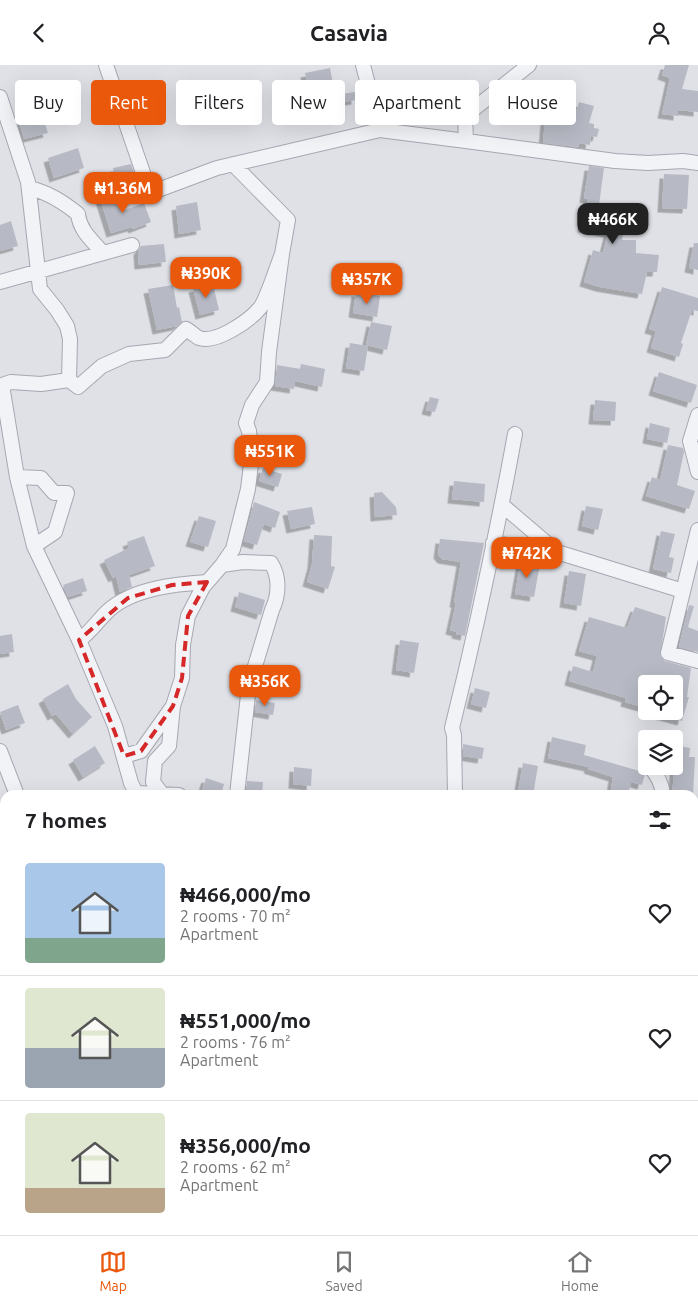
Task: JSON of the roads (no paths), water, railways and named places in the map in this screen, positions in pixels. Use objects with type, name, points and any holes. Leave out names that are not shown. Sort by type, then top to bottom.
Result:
[{"type":"street","points":[[106,65],[150,193],[217,168],[380,130],[615,161],[648,163],[683,161],[698,163]]},
{"type":"street","points":[[363,65],[380,130]]},
{"type":"street","points":[[466,141],[465,116],[529,65]]},
{"type":"street","points":[[0,97],[29,188],[40,289],[67,326],[70,339],[69,381]]},
{"type":"street","points":[[159,790],[152,782],[154,761],[168,746],[173,706],[182,678],[183,645],[188,616],[203,587],[233,549],[248,489],[252,456],[249,431],[246,423],[252,405],[267,382],[269,352],[288,220],[233,164]]},
{"type":"street","points":[[29,188],[41,190],[48,195],[60,199],[78,213],[79,221],[86,235],[103,253]]},
{"type":"street","points":[[0,282],[132,245]]},
{"type":"street","points":[[134,790],[115,726],[79,640],[34,546],[17,477],[1,385],[12,382],[41,384],[69,381],[78,387],[102,366],[129,354],[165,350],[186,329],[199,338],[213,339],[227,333],[260,307],[282,254]]},
{"type":"street","points":[[698,415],[690,441],[698,472]]},
{"type":"street","points":[[455,790],[454,735],[452,728],[502,505],[515,434]]},
{"type":"street","points":[[17,477],[41,478],[54,493],[67,493],[54,532],[34,546]]},
{"type":"street","points":[[502,505],[557,552]]},
{"type":"street","points":[[698,530],[668,653],[698,661]]},
{"type":"street","points":[[493,543],[557,552],[683,591]]},
{"type":"street","points":[[222,565],[243,562],[271,563],[277,572],[277,599],[249,686],[237,790]]},
{"type":"street","points":[[79,640],[88,634],[110,610],[128,598],[172,585],[207,582]]},
{"type":"street","points":[[124,756],[141,751],[173,706]]},
{"type":"street","points":[[0,751],[14,790]]},
{"type":"street","points":[[656,775],[662,790]]}]
